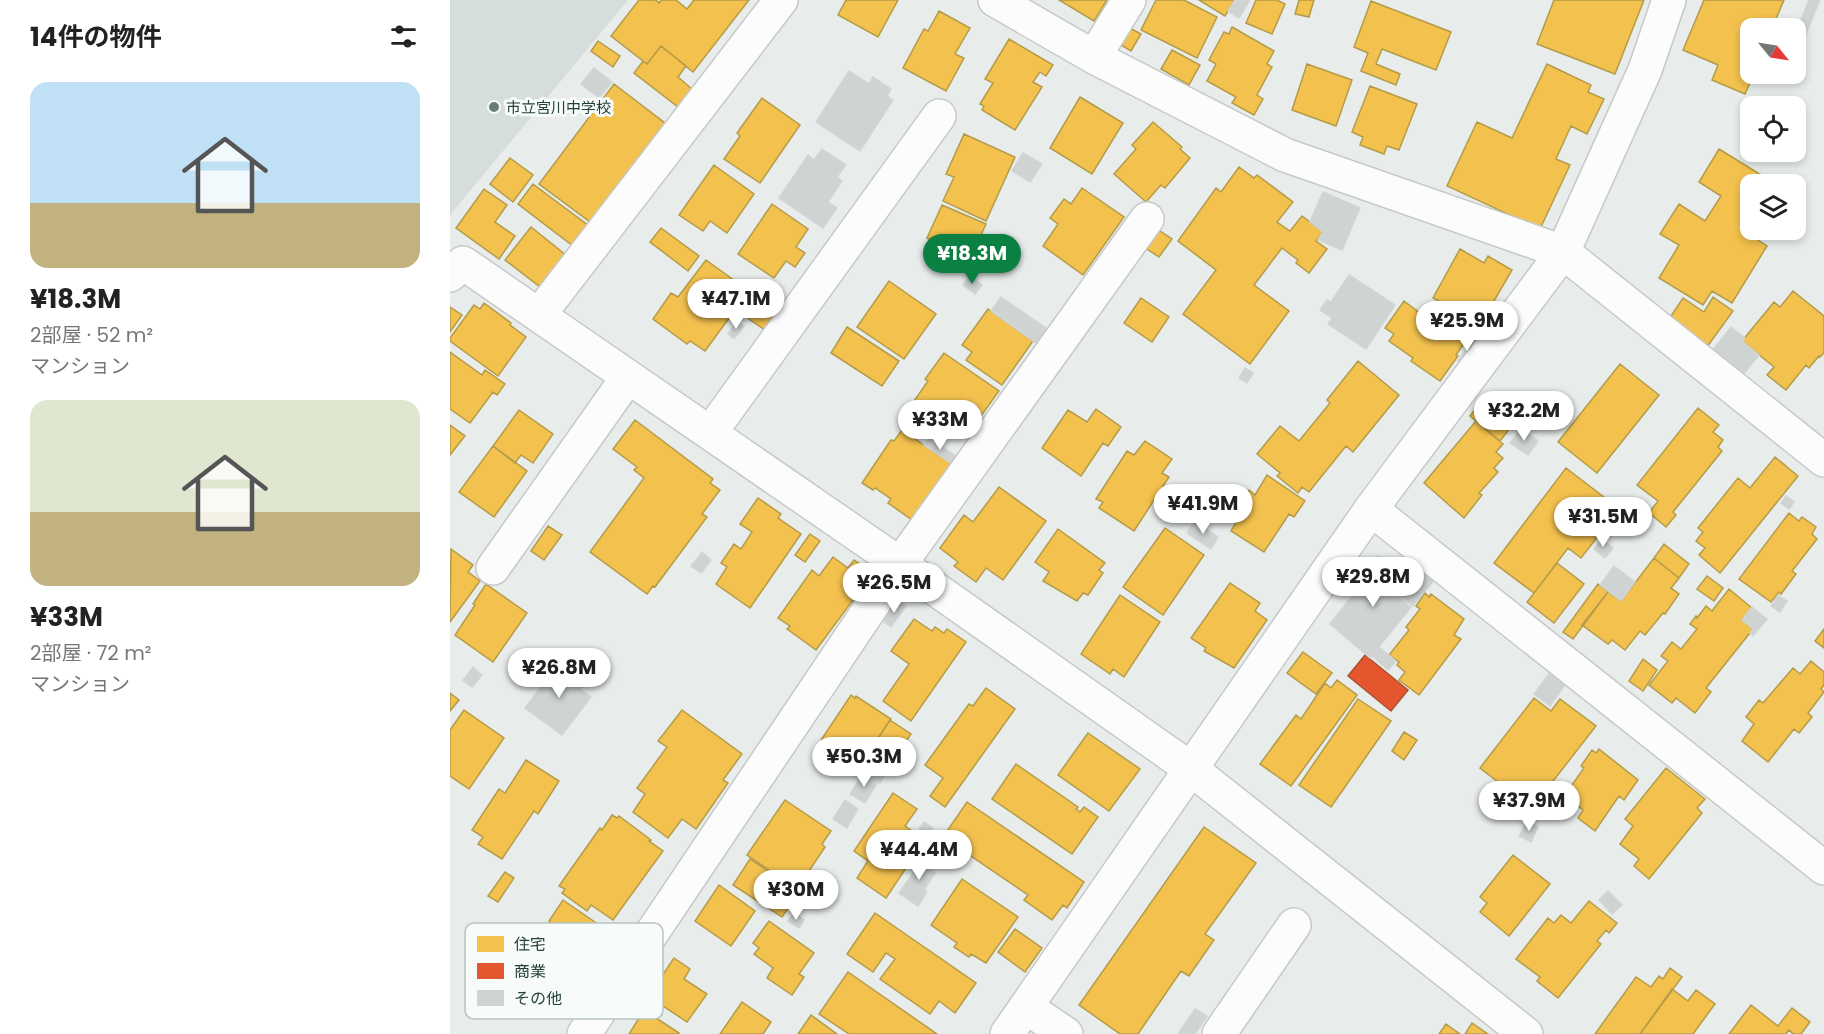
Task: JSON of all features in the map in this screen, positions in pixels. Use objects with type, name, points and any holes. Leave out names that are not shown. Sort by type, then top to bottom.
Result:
[{"type":"street","points":[[539,315],[781,0]]},
{"type":"street","points":[[995,0],[1094,57],[1285,155],[1563,252],[1824,460]]},
{"type":"street","points":[[1094,57],[1130,0]]},
{"type":"street","points":[[1007,1034],[1371,508],[1563,252],[1645,70],[1669,0]]},
{"type":"street","points":[[710,433],[939,116]]},
{"type":"street","points":[[659,923],[900,564],[1147,219]]},
{"type":"street","points":[[450,275],[463,262],[900,564],[1191,769],[1526,1034]]},
{"type":"street","points":[[494,568],[628,377]]},
{"type":"street","points":[[1371,508],[1824,868]]},
{"type":"street","points":[[1219,1034],[1294,925]]},
{"type":"street","points":[[1026,1007],[1066,1034]]},
{"type":"street","points":[[584,1034],[594,1019]]},
{"type":"shaded area","name":"市立宮川中学校","points":[[450,0],[628,0],[450,215]]},
{"type":"building: 住宅","points":[[639,0],[656,0],[659,3],[661,0],[676,0],[687,9],[694,0],[749,0],[693,72],[661,46],[647,64],[611,36]]},
{"type":"building: 住宅","points":[[846,0],[898,0],[878,37],[838,15]]},
{"type":"building: 住宅","points":[[1059,0],[1107,0],[1094,21]]},
{"type":"building: 住宅","points":[[1156,0],[1184,0],[1217,17],[1197,58],[1141,30]]},
{"type":"building: 住宅","points":[[1199,0],[1235,0],[1225,16]]},
{"type":"building: 住宅","points":[[1256,0],[1277,0],[1285,4],[1272,34],[1246,23]]},
{"type":"building: 住宅","points":[[1299,0],[1314,0],[1309,17],[1295,14]]},
{"type":"building: 住宅","points":[[1554,0],[1644,0],[1615,74],[1537,44]]},
{"type":"building: 住宅","points":[[1704,0],[1784,0],[1776,18],[1740,18],[1740,84],[1750,84],[1745,94],[1712,80],[1718,65],[1683,50]]},
{"type":"building: 住宅","points":[[1371,1],[1451,32],[1436,70],[1382,49],[1376,64],[1400,74],[1396,85],[1361,71],[1368,53],[1354,47]]},
{"type":"building: 住宅","points":[[939,11],[970,28],[955,54],[964,58],[946,91],[903,68],[924,29],[928,31]]},
{"type":"building: 住宅","points":[[1232,27],[1274,51],[1267,64],[1272,67],[1257,95],[1263,99],[1254,115],[1232,103],[1236,97],[1207,81],[1216,64],[1209,60],[1224,32],[1229,34]]},
{"type":"building: 住宅","points":[[1130,28],[1141,34],[1131,51],[1121,45]]},
{"type":"building: 住宅","points":[[1009,39],[1053,65],[1046,76],[1040,72],[1033,82],[1042,87],[1015,130],[982,110],[984,106],[980,104],[993,83],[985,79]]},
{"type":"building: 住宅","points":[[598,41],[620,56],[613,67],[591,51]]},
{"type":"building: 住宅","points":[[661,46],[686,66],[678,77],[693,90],[678,107],[634,73],[643,61],[647,64]]},
{"type":"building: 住宅","points":[[1172,50],[1200,65],[1189,85],[1161,69]]},
{"type":"building: 住宅","points":[[1307,64],[1352,80],[1336,126],[1292,110]]},
{"type":"building: 住宅","points":[[1547,64],[1591,85],[1588,92],[1604,99],[1587,134],[1571,126],[1556,159],[1570,165],[1540,229],[1447,186],[1477,122],[1512,138]]},
{"type":"building: 住宅","points":[[614,84],[665,123],[590,222],[539,184]]},
{"type":"building: 住宅","points":[[1370,86],[1417,104],[1399,150],[1387,146],[1384,154],[1360,145],[1363,137],[1352,132]]},
{"type":"building: 住宅","points":[[1080,97],[1123,123],[1092,174],[1050,148]]},
{"type":"building: 住宅","points":[[762,98],[800,125],[760,183],[724,159],[740,136],[737,133]]},
{"type":"building: 住宅","points":[[1153,122],[1182,147],[1180,149],[1190,158],[1165,188],[1161,185],[1146,202],[1114,174],[1136,149],[1132,145]]},
{"type":"building: 住宅","points":[[964,134],[1015,157],[986,221],[943,201],[954,177],[946,174]]},
{"type":"building: 住宅","points":[[1719,149],[1760,174],[1740,174],[1740,240],[1758,240],[1767,246],[1732,303],[1712,291],[1703,305],[1659,278],[1679,245],[1660,234],[1679,204],[1705,221],[1721,196],[1699,182]]},
{"type":"building: 住宅","points":[[510,158],[533,175],[513,202],[490,184]]},
{"type":"building: 住宅","points":[[714,165],[754,194],[727,233],[710,221],[703,231],[679,215]]},
{"type":"building: 住宅","points":[[1239,167],[1254,178],[1257,175],[1293,202],[1277,222],[1290,231],[1302,216],[1323,232],[1316,241],[1327,249],[1309,273],[1296,263],[1298,260],[1282,248],[1254,285],[1289,311],[1250,364],[1183,314],[1216,270],[1178,241],[1216,188],[1221,192]]},
{"type":"building: 住宅","points":[[533,184],[589,226],[573,246],[518,204]]},
{"type":"building: 住宅","points":[[1082,188],[1124,217],[1083,275],[1043,246],[1058,224],[1050,218],[1064,199],[1071,204]]},
{"type":"building: 住宅","points":[[484,189],[507,205],[495,222],[515,236],[499,259],[456,228]]},
{"type":"building: 住宅","points":[[772,204],[808,229],[796,247],[805,253],[795,267],[786,261],[774,278],[738,254]]},
{"type":"building: 住宅","points":[[942,205],[986,224],[971,257],[927,238]]},
{"type":"building: 住宅","points":[[531,227],[566,255],[540,287],[505,260]]},
{"type":"building: 住宅","points":[[661,228],[699,256],[688,271],[650,242]]},
{"type":"building: 住宅","points":[[1157,229],[1172,239],[1159,257],[1144,247]]},
{"type":"building: 住宅","points":[[1460,249],[1484,263],[1488,256],[1512,270],[1483,320],[1462,307],[1459,312],[1433,298]]},
{"type":"building: 住宅","points":[[706,260],[749,291],[705,351],[690,341],[687,344],[653,319],[671,293],[678,297]]},
{"type":"building: 住宅","points":[[889,281],[936,314],[904,359],[857,327]]},
{"type":"building: 住宅","points":[[1793,291],[1824,316],[1824,353],[1809,368],[1806,365],[1786,390],[1767,375],[1774,367],[1742,341],[1774,302],[1780,307]]},
{"type":"building: 住宅","points":[[763,292],[782,305],[765,330],[746,317]]},
{"type":"building: 住宅","points":[[1713,297],[1733,311],[1707,347],[1669,319],[1683,298],[1704,312]]},
{"type":"building: 住宅","points":[[1141,298],[1169,317],[1152,342],[1124,323]]},
{"type":"building: 住宅","points":[[1404,301],[1466,340],[1456,355],[1458,356],[1440,381],[1411,361],[1413,358],[1389,341],[1394,334],[1385,328]]},
{"type":"building: 住宅","points":[[484,303],[526,337],[498,376],[450,341],[474,305],[480,309]]},
{"type":"building: 住宅","points":[[450,307],[462,315],[450,332]]},
{"type":"building: 住宅","points":[[988,309],[1033,341],[1002,385],[966,360],[972,352],[962,345]]},
{"type":"building: 住宅","points":[[847,327],[899,361],[882,386],[831,353]]},
{"type":"building: 住宅","points":[[450,352],[482,375],[485,370],[505,384],[497,395],[493,392],[470,423],[450,409]]},
{"type":"building: 住宅","points":[[944,353],[999,391],[968,434],[956,425],[944,442],[905,414],[928,381],[925,379]]},
{"type":"building: 住宅","points":[[1358,361],[1399,395],[1353,452],[1346,446],[1309,492],[1302,487],[1298,493],[1277,476],[1280,473],[1257,454],[1280,426],[1299,441],[1330,403],[1327,400]]},
{"type":"building: 住宅","points":[[1620,364],[1659,395],[1597,473],[1558,442]]},
{"type":"building: 住宅","points":[[1483,399],[1514,423],[1500,441],[1470,416]]},
{"type":"building: 住宅","points":[[1698,408],[1719,425],[1713,432],[1723,440],[1718,447],[1722,451],[1673,512],[1676,515],[1666,527],[1649,513],[1658,501],[1637,485]]},
{"type":"building: 住宅","points":[[1096,409],[1121,427],[1108,446],[1103,443],[1081,476],[1042,448],[1068,410],[1087,422]]},
{"type":"building: 住宅","points":[[519,410],[553,434],[533,463],[521,455],[515,463],[493,446]]},
{"type":"building: 住宅","points":[[635,420],[713,479],[710,483],[720,490],[702,514],[707,517],[655,587],[653,586],[647,594],[590,552],[644,478],[634,470],[637,467],[613,449]]},
{"type":"building: 住宅","points":[[1476,421],[1503,444],[1496,452],[1503,458],[1494,468],[1498,472],[1479,493],[1482,495],[1464,518],[1424,483]]},
{"type":"building: 住宅","points":[[450,425],[465,436],[450,455]]},
{"type":"building: 住宅","points":[[902,430],[952,464],[915,522],[888,503],[891,499],[875,488],[873,490],[862,483],[891,440],[894,441]]},
{"type":"building: 住宅","points":[[1145,441],[1172,459],[1162,473],[1169,477],[1134,531],[1099,508],[1103,502],[1096,499],[1127,451],[1134,455]]},
{"type":"building: 住宅","points":[[493,446],[527,471],[494,517],[459,492]]},
{"type":"building: 住宅","points":[[1775,457],[1798,476],[1720,573],[1699,555],[1705,548],[1696,541],[1703,532],[1698,528],[1738,478],[1750,488]]},
{"type":"building: 住宅","points":[[1566,468],[1626,514],[1609,537],[1602,531],[1581,558],[1568,548],[1534,593],[1494,563]]},
{"type":"building: 住宅","points":[[1267,475],[1305,501],[1294,517],[1289,514],[1264,552],[1231,531],[1239,517],[1233,514],[1249,490],[1255,495]]},
{"type":"building: 住宅","points":[[999,487],[1046,521],[1003,580],[986,568],[976,582],[954,566],[958,562],[940,548],[964,515],[973,522]]},
{"type":"building: 住宅","points":[[758,498],[781,514],[778,518],[801,534],[750,608],[716,584],[727,567],[721,563],[734,544],[741,549],[752,532],[740,524]]},
{"type":"building: 住宅","points":[[1789,513],[1799,521],[1802,517],[1816,527],[1812,534],[1817,539],[1792,571],[1796,574],[1781,594],[1779,592],[1771,602],[1739,579]]},
{"type":"building: 住宅","points":[[548,526],[562,535],[544,560],[531,551]]},
{"type":"building: 住宅","points":[[1165,528],[1204,555],[1163,615],[1123,587]]},
{"type":"building: 住宅","points":[[1058,529],[1105,563],[1099,570],[1103,573],[1088,595],[1083,593],[1077,601],[1043,581],[1049,572],[1035,562]]},
{"type":"building: 住宅","points":[[810,534],[820,541],[805,562],[795,555]]},
{"type":"building: 住宅","points":[[1664,544],[1689,564],[1679,578],[1654,558]]},
{"type":"building: 住宅","points":[[451,549],[473,565],[468,572],[480,581],[450,622]]},
{"type":"building: 住宅","points":[[833,557],[848,568],[854,560],[873,573],[816,650],[787,629],[790,626],[778,618],[812,570],[819,576]]},
{"type":"building: 住宅","points":[[1654,558],[1679,578],[1671,588],[1679,594],[1665,614],[1663,613],[1645,635],[1640,631],[1625,650],[1612,640],[1608,644],[1582,625],[1608,592],[1621,601]]},
{"type":"building: 住宅","points":[[1557,563],[1584,584],[1554,623],[1527,602]]},
{"type":"building: 住宅","points":[[1707,576],[1723,588],[1714,601],[1697,589]]},
{"type":"building: 住宅","points":[[1230,583],[1260,603],[1255,611],[1267,620],[1234,668],[1204,651],[1206,648],[1191,638]]},
{"type":"building: 住宅","points":[[486,584],[527,613],[493,662],[455,635]]},
{"type":"building: 住宅","points":[[1598,584],[1608,592],[1573,639],[1563,632]]},
{"type":"building: 住宅","points":[[1729,589],[1752,608],[1742,620],[1753,629],[1706,688],[1711,692],[1695,713],[1676,698],[1672,703],[1649,685],[1668,661],[1661,656],[1672,642],[1681,649],[1697,629],[1690,624],[1696,616],[1697,618],[1706,606],[1712,611]]},
{"type":"building: 住宅","points":[[1425,593],[1429,597],[1431,594],[1464,619],[1454,635],[1461,639],[1419,695],[1399,680],[1405,672],[1397,665],[1399,662],[1389,655],[1409,630],[1406,627],[1420,609],[1416,606]]},
{"type":"building: 住宅","points":[[1120,595],[1160,622],[1124,677],[1113,669],[1110,674],[1081,654]]},
{"type":"building: 住宅","points":[[914,619],[932,631],[935,627],[944,633],[947,629],[966,642],[911,721],[883,701],[909,664],[891,651]]},
{"type":"building: 住宅","points":[[1824,629],[1824,648],[1815,641]]},
{"type":"building: 住宅","points":[[1303,652],[1332,673],[1316,694],[1287,673]]},
{"type":"building: 住宅","points":[[1643,659],[1657,670],[1643,691],[1629,681]]},
{"type":"building: 住宅","points":[[1811,661],[1824,672],[1824,685],[1821,689],[1824,692],[1808,713],[1812,717],[1799,733],[1794,729],[1768,762],[1742,741],[1754,724],[1746,717],[1759,700],[1763,703],[1793,668],[1800,674]]},
{"type":"building: 住宅","points":[[1337,680],[1357,695],[1291,786],[1260,764],[1296,715],[1301,719],[1325,683],[1331,688]]},
{"type":"building: 住宅","points":[[986,688],[1015,709],[945,807],[930,796],[943,778],[925,765],[969,704],[973,706]]},
{"type":"building: 住宅","points":[[450,693],[459,700],[450,711]]},
{"type":"building: 住宅","points":[[851,695],[891,719],[866,756],[869,758],[861,769],[821,740]]},
{"type":"building: 住宅","points":[[1534,698],[1551,711],[1560,699],[1596,726],[1532,808],[1480,768]]},
{"type":"building: 住宅","points":[[1358,699],[1391,721],[1331,807],[1299,785]]},
{"type":"building: 住宅","points":[[464,710],[504,738],[469,789],[450,776],[450,730]]},
{"type":"building: 住宅","points":[[682,710],[742,754],[723,780],[728,783],[696,829],[682,819],[668,838],[633,812],[645,794],[637,788],[667,747],[658,741]]},
{"type":"building: 住宅","points":[[890,720],[911,734],[884,775],[867,764],[870,759],[866,756]]},
{"type":"building: 住宅","points":[[1404,732],[1417,740],[1404,760],[1392,751]]},
{"type":"building: 住宅","points":[[1088,733],[1140,769],[1109,811],[1058,775]]},
{"type":"building: 住宅","points":[[1599,749],[1638,780],[1624,800],[1619,796],[1595,831],[1578,818],[1583,810],[1564,796],[1584,768],[1581,766],[1592,750],[1596,753]]},
{"type":"building: 住宅","points":[[526,760],[559,781],[538,814],[534,811],[502,859],[478,844],[483,837],[472,830],[499,789],[505,793]]},
{"type":"building: 住宅","points":[[1016,764],[1078,807],[1076,809],[1080,812],[1084,807],[1098,817],[1072,854],[992,799]]},
{"type":"building: 住宅","points":[[1666,768],[1705,799],[1697,808],[1702,813],[1649,879],[1634,866],[1639,859],[1620,844],[1633,826],[1625,819]]},
{"type":"building: 住宅","points":[[893,793],[917,809],[905,826],[921,837],[901,865],[906,868],[886,898],[857,878],[868,861],[854,851]]},
{"type":"building: 住宅","points":[[785,800],[831,831],[822,844],[825,847],[797,889],[747,855]]},
{"type":"building: 住宅","points":[[967,802],[1084,882],[1067,908],[1063,905],[1052,920],[1024,900],[1028,895],[943,837]]},
{"type":"building: 住宅","points":[[612,815],[617,818],[619,816],[663,851],[613,920],[591,905],[587,911],[562,893],[565,889],[559,886],[600,828],[602,830]]},
{"type":"building: 住宅","points":[[1204,827],[1256,863],[1205,934],[1214,940],[1189,976],[1181,971],[1138,1034],[1120,1034],[1079,1005]]},
{"type":"building: 住宅","points":[[1513,855],[1550,884],[1509,936],[1480,912],[1487,903],[1480,897]]},
{"type":"building: 住宅","points":[[750,859],[799,892],[782,917],[733,885]]},
{"type":"building: 住宅","points":[[505,872],[514,878],[498,902],[488,896]]},
{"type":"building: 住宅","points":[[962,879],[1018,917],[986,963],[971,954],[969,957],[954,947],[957,943],[931,925]]},
{"type":"building: 住宅","points":[[719,885],[755,911],[731,946],[695,921]]},
{"type":"building: 住宅","points":[[563,900],[596,923],[551,923],[549,921]]},
{"type":"building: 住宅","points":[[1589,901],[1617,923],[1609,933],[1606,930],[1597,941],[1601,944],[1558,998],[1537,981],[1540,977],[1516,959],[1548,918],[1554,923],[1561,915],[1571,923]]},
{"type":"building: 住宅","points":[[875,913],[976,983],[955,1013],[939,1001],[930,1014],[880,979],[895,959],[886,953],[873,972],[847,954]]},
{"type":"building: 住宅","points":[[769,921],[814,953],[799,974],[804,977],[792,995],[767,978],[773,968],[754,954],[759,948],[753,943]]},
{"type":"building: 住宅","points":[[1015,929],[1042,948],[1025,972],[998,952]]},
{"type":"building: 住宅","points":[[674,958],[690,969],[684,979],[707,994],[687,1022],[663,1006],[664,973]]},
{"type":"building: 住宅","points":[[1670,968],[1682,977],[1640,1034],[1595,1034],[1636,977],[1651,987],[1659,976],[1663,979]]},
{"type":"building: 住宅","points":[[848,972],[937,1034],[849,1034],[819,1014]]},
{"type":"building: 住宅","points":[[1672,989],[1688,1001],[1696,990],[1715,1004],[1693,1034],[1640,1034]]},
{"type":"building: 住宅","points":[[742,1002],[771,1022],[763,1034],[720,1034]]},
{"type":"building: 住宅","points":[[1751,1005],[1778,1026],[1792,1008],[1810,1022],[1801,1034],[1793,1034],[1789,1030],[1786,1034],[1729,1034]]},
{"type":"building: 住宅","points":[[811,1015],[837,1034],[798,1034]]},
{"type":"building: 住宅","points":[[638,1019],[658,1019],[679,1033],[679,1034],[629,1034]]},
{"type":"building: 住宅","points":[[1472,1023],[1488,1034],[1465,1034]]},
{"type":"building: 住宅","points":[[1446,1024],[1460,1034],[1439,1034]]},
{"type":"building: 商業","points":[[1365,655],[1408,690],[1391,711],[1348,676]]},
{"type":"building: その他","points":[[1235,0],[1250,0],[1239,18],[1228,11]]},
{"type":"building: その他","points":[[1809,0],[1820,0],[1806,34],[1806,18],[1802,18]]},
{"type":"building: その他","points":[[594,68],[612,82],[599,98],[581,84]]},
{"type":"building: その他","points":[[849,71],[869,84],[873,77],[891,89],[887,96],[893,100],[860,151],[816,122]]},
{"type":"building: その他","points":[[822,149],[846,165],[837,177],[842,181],[828,202],[837,208],[823,228],[779,198],[808,155],[814,160]]},
{"type":"building: その他","points":[[1023,153],[1042,164],[1030,182],[1012,171]]},
{"type":"building: その他","points":[[1323,192],[1360,208],[1342,250],[1318,240],[1323,232],[1310,222]]},
{"type":"building: その他","points":[[970,275],[982,285],[975,294],[963,285]]},
{"type":"building: その他","points":[[1349,275],[1395,305],[1366,349],[1328,324],[1332,318],[1320,310],[1327,300],[1331,302]]},
{"type":"building: その他","points":[[1001,297],[1050,331],[1040,346],[991,311]]},
{"type":"building: その他","points":[[737,322],[744,326],[734,339],[728,334]]},
{"type":"building: その他","points":[[1731,327],[1745,338],[1742,341],[1759,355],[1742,376],[1711,352]]},
{"type":"building: その他","points":[[1473,340],[1477,343],[1462,364],[1458,361]]},
{"type":"building: その他","points":[[1245,368],[1253,373],[1247,383],[1239,378]]},
{"type":"building: その他","points":[[1521,428],[1538,441],[1528,455],[1510,443]]},
{"type":"building: その他","points":[[929,438],[957,457],[952,464],[924,445]]},
{"type":"building: その他","points":[[1786,496],[1794,502],[1789,509],[1781,503]]},
{"type":"building: その他","points":[[1195,521],[1218,537],[1211,549],[1187,533]]},
{"type":"building: その他","points":[[1602,539],[1613,548],[1605,558],[1594,549]]},
{"type":"building: その他","points":[[702,552],[711,560],[701,573],[691,566]]},
{"type":"building: その他","points":[[1378,556],[1408,581],[1396,595],[1411,607],[1370,658],[1330,624],[1364,581],[1361,578]]},
{"type":"building: その他","points":[[1614,566],[1635,582],[1621,601],[1600,585]]},
{"type":"building: その他","points":[[1419,567],[1434,580],[1413,606],[1397,593]]},
{"type":"building: その他","points":[[1778,595],[1787,601],[1780,612],[1771,606]]},
{"type":"building: その他","points":[[897,601],[906,606],[891,627],[883,621]]},
{"type":"building: その他","points":[[1752,607],[1767,619],[1753,636],[1750,633],[1753,629],[1742,620]]},
{"type":"building: その他","points":[[1379,647],[1396,661],[1388,670],[1372,656]]},
{"type":"building: その他","points":[[560,661],[582,677],[578,684],[582,687],[580,689],[591,697],[562,735],[525,708]]},
{"type":"building: その他","points":[[473,667],[482,675],[472,687],[463,680]]},
{"type":"building: その他","points":[[1549,674],[1565,685],[1550,706],[1534,694]]},
{"type":"building: その他","points":[[873,768],[884,775],[880,783],[868,775]]},
{"type":"building: その他","points":[[864,772],[878,782],[865,803],[850,794]]},
{"type":"building: その他","points":[[845,800],[858,809],[847,828],[833,819]]},
{"type":"building: その他","points":[[1528,821],[1538,827],[1531,842],[1519,836]]},
{"type":"building: その他","points":[[924,822],[933,828],[929,834],[919,829]]},
{"type":"building: その他","points":[[927,853],[938,861],[931,871],[935,873],[924,890],[927,892],[918,906],[899,893]]},
{"type":"building: その他","points":[[1608,891],[1622,905],[1612,914],[1599,900]]},
{"type":"building: その他","points":[[794,913],[804,920],[799,928],[788,921]]},
{"type":"building: その他","points":[[1195,1009],[1207,1016],[1195,1034],[1178,1034]]},
{"type":"place","name":"市立宮川中学校","points":[[494,107]]}]
